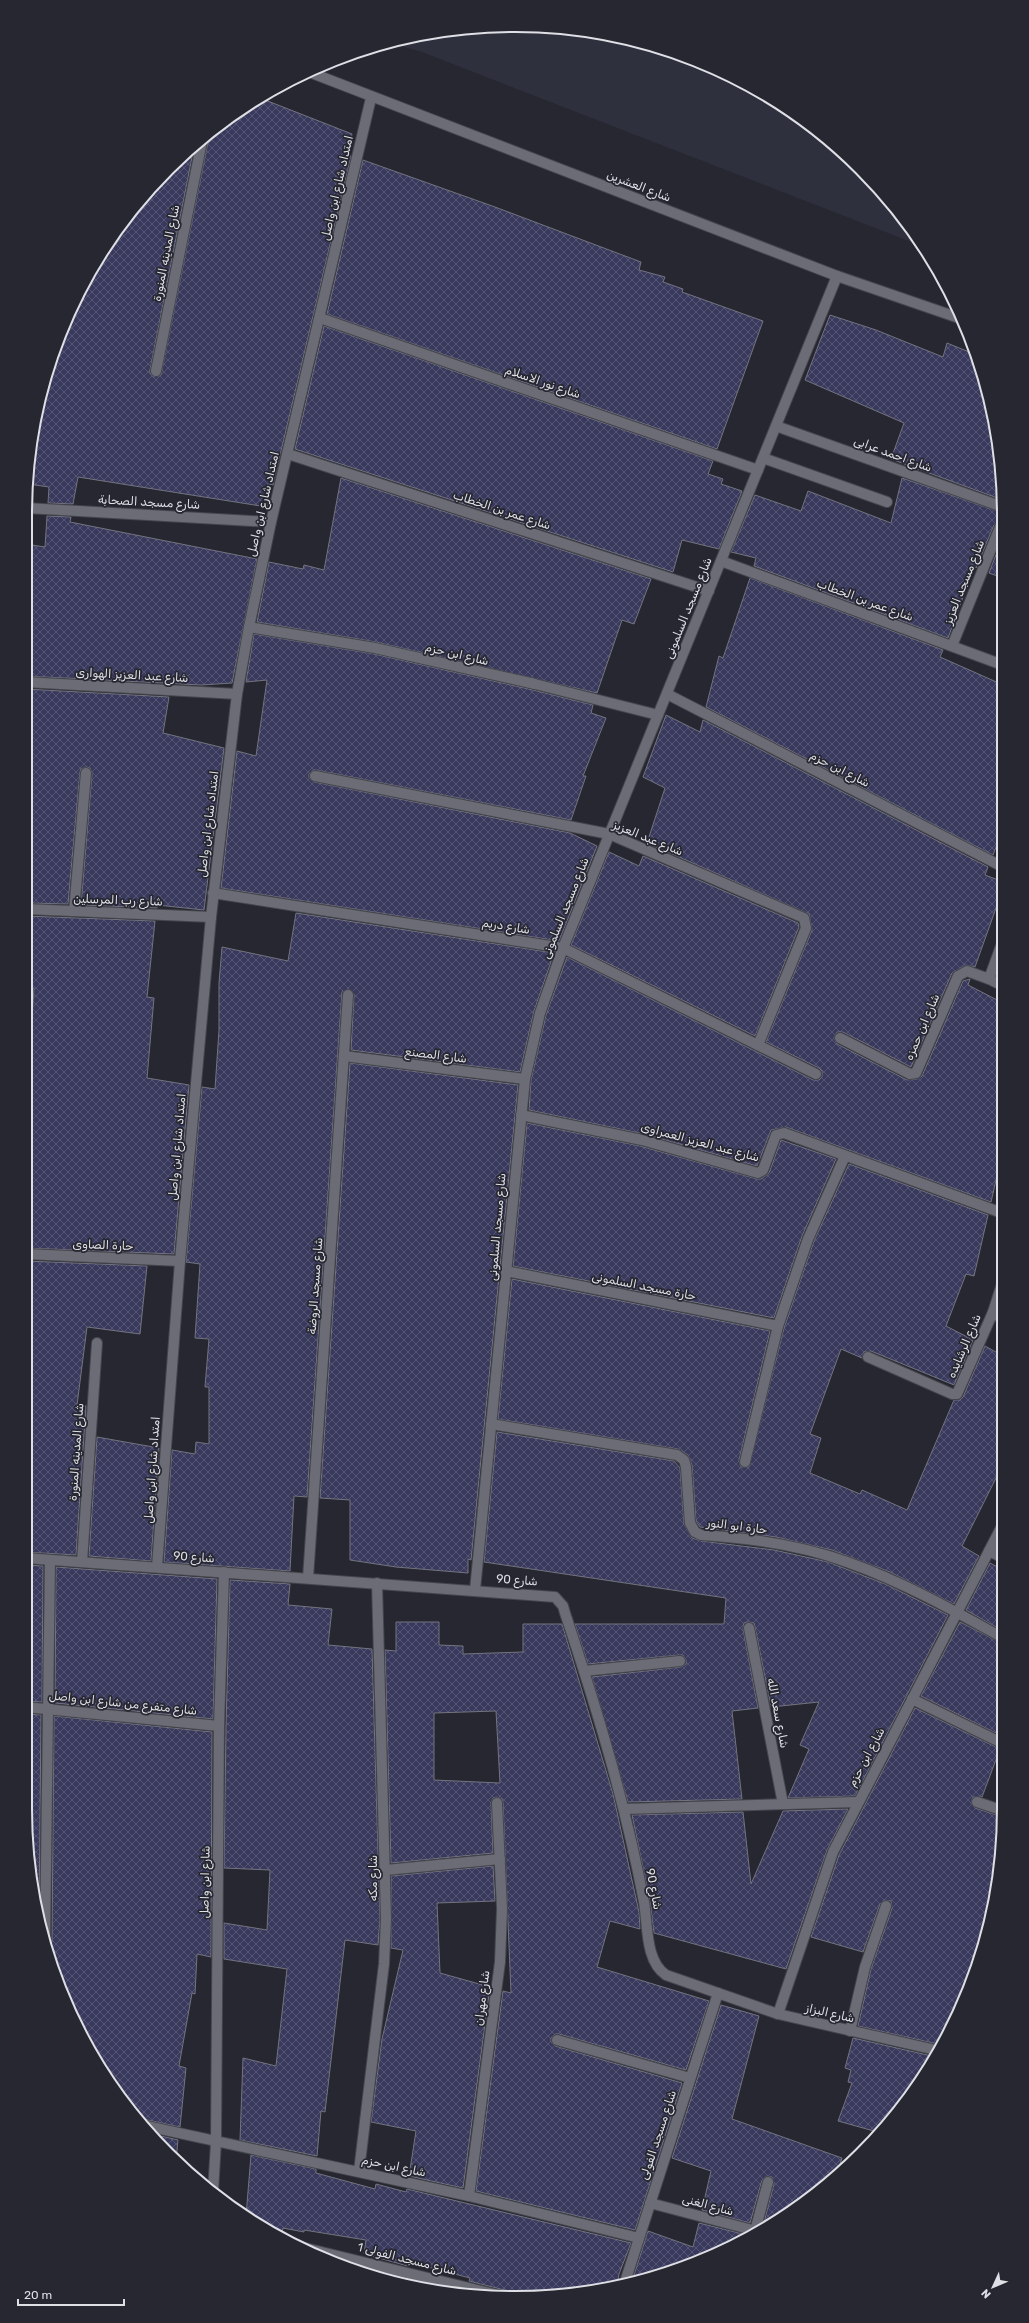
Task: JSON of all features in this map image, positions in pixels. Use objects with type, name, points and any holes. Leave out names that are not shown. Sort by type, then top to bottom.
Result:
[{"type":"street","name":"شارع العشرين","points":[[316,75],[371,98],[838,276],[954,316]]},
{"type":"street","name":"امتداد شارع ابن واصل","points":[[157,1567],[180,1261],[210,917],[237,694],[249,627],[271,522],[371,98]]},
{"type":"street","name":"شارع المدينه المنورة","points":[[156,371],[201,148]]},
{"type":"street","name":"شارع مسجد السلمونى","points":[[475,1590],[524,1079],[540,1013],[563,948],[609,834],[838,276]]},
{"type":"street","name":"شارع نور الاسلام","points":[[320,318],[758,470]]},
{"type":"street","name":"شارع احمد عرابى","points":[[776,426],[997,505]]},
{"type":"street","name":"شارع عمر بن الخطاب","points":[[288,454],[709,591]]},
{"type":"street","points":[[764,458],[887,502]]},
{"type":"street","name":"شارع مسجد الصحابة","points":[[32,508],[271,522]]},
{"type":"street","name":"شارع مسجد العزيز","points":[[952,646],[997,535]]},
{"type":"street","name":"شارع عمر بن الخطاب","points":[[721,561],[997,663]]},
{"type":"street","name":"شارع ابن حزم","points":[[249,627],[374,648],[535,684],[658,715]]},
{"type":"street","name":"شارع عبد العزيز الهوارى","points":[[32,682],[237,694]]},
{"type":"street","name":"شارع ابن حزم","points":[[666,694],[997,864]]},
{"type":"street","points":[[74,911],[86,773]]},
{"type":"street","name":"شارع عبد العزيز","points":[[316,776],[609,834],[804,918],[806,928],[758,1045]]},
{"type":"street","name":"شارع دريم","points":[[213,893],[563,948],[816,1074]]},
{"type":"street","name":"شارع رب المرسلين","points":[[32,909],[210,917]]},
{"type":"street","points":[[997,957],[989,979],[997,983]]},
{"type":"street","name":"شارع ابن حمزه","points":[[840,1038],[910,1074],[914,1074],[918,1070],[958,976],[967,970],[989,979]]},
{"type":"street","name":"شارع مسجد الروضة","points":[[308,1578],[348,995]]},
{"type":"street","name":"شارع المصنع","points":[[344,1056],[524,1079]]},
{"type":"street","name":"شارع عبد العزيز العمراوى","points":[[521,1115],[642,1140],[758,1173],[763,1170],[775,1136],[780,1133],[997,1211]]},
{"type":"street","points":[[745,1462],[778,1326],[808,1239],[845,1156]]},
{"type":"street","name":"حارة الصاوى","points":[[32,1254],[180,1261]]},
{"type":"street","name":"حارة مسجد السلمونى","points":[[506,1271],[778,1326]]},
{"type":"street","name":"شارع الرشايده","points":[[868,1357],[956,1394],[959,1392],[997,1300]]},
{"type":"street","points":[[993,1312],[997,1315]]},
{"type":"street","name":"شارع المدينه المنورة","points":[[82,1562],[97,1343]]},
{"type":"street","name":"حارة ابو النور","points":[[491,1424],[677,1455],[684,1460],[686,1467],[690,1524],[695,1532],[701,1535],[776,1544],[846,1561],[869,1570],[956,1612],[997,1634]]},
{"type":"street","name":"شارع ابن حزم","points":[[778,2014],[822,1878],[857,1802],[997,1536]]},
{"type":"street","points":[[989,1551],[997,1555]]},
{"type":"street","name":"شارع 90","points":[[32,1559],[555,1597],[563,1606],[612,1758],[642,1894],[652,1958],[655,1965],[666,1975],[718,1993]]},
{"type":"street","points":[[44,1918],[50,1560]]},
{"type":"street","name":"شارع ابن واصل","points":[[213,2185],[216,2142],[219,1726],[224,1572]]},
{"type":"street","name":"شارع مكه","points":[[360,2171],[384,1964],[386,1870],[377,1583]]},
{"type":"street","name":"شارع سعد الله","points":[[748,1628],[783,1804]]},
{"type":"street","points":[[584,1671],[680,1661]]},
{"type":"street","points":[[912,1699],[997,1741]]},
{"type":"street","name":"شارع متفرع من شارع ابن واصل","points":[[32,1708],[219,1726]]},
{"type":"street","points":[[624,1809],[857,1802]]},
{"type":"street","points":[[976,1802],[997,1809]]},
{"type":"street","name":"شارع مهران","points":[[469,2196],[500,1962],[502,1909],[497,1803]]},
{"type":"street","points":[[386,1870],[500,1858]]},
{"type":"street","points":[[850,2031],[865,1967],[886,1906]]},
{"type":"street","name":"شارع البزاز","points":[[718,1993],[778,2014],[932,2049]]},
{"type":"street","name":"شارع مسجد الفولى","points":[[626,2278],[718,1993]]},
{"type":"street","points":[[557,2040],[690,2078]]},
{"type":"street","name":"شارع ابن حزم","points":[[152,2127],[216,2142],[360,2171],[639,2238]]},
{"type":"street","points":[[759,2224],[768,2182]]},
{"type":"street","name":"شارع الغنى","points":[[650,2203],[749,2230]]},
{"type":"street","name":"شارع مسجد الفولى 1","points":[[330,2254],[473,2289]]},
{"type":"shaded area","points":[[483,33],[546,33],[609,41],[639,48],[699,69],[728,82],[783,113],[833,152],[856,173],[877,196],[914,243],[422,52],[400,46],[452,36]]},
{"type":"building","points":[[267,101],[352,134],[348,155],[351,156],[273,485],[270,484],[267,507],[78,477],[73,504],[48,503],[49,487],[33,485],[36,452],[48,390],[69,330],[82,301],[113,246],[152,196],[173,173],[192,155],[150,370],[150,373],[154,377],[161,375],[208,142],[246,113]]},
{"type":"building","points":[[363,160],[495,207],[641,262],[639,270],[665,277],[663,282],[683,289],[682,292],[763,321],[717,449],[327,314]]},
{"type":"building","points":[[830,315],[876,330],[943,357],[947,343],[968,352],[981,390],[988,420],[993,452],[996,498],[891,459],[904,423],[805,380]]},
{"type":"building","points":[[324,326],[713,461],[708,474],[723,479],[721,484],[742,491],[719,549],[682,540],[673,572],[295,449]]},
{"type":"building","points":[[341,478],[651,579],[634,624],[622,620],[597,693],[376,642],[257,622],[269,562],[303,569],[304,565],[324,570]]},
{"type":"building","points":[[902,478],[997,511],[997,523],[994,525],[976,568],[974,567],[948,638],[754,566],[756,558],[731,552],[755,495],[801,511],[808,491],[891,523]]},
{"type":"building","points":[[47,516],[71,517],[70,522],[257,559],[232,683],[201,685],[32,676],[32,545],[45,547]]},
{"type":"building","points":[[997,552],[997,576],[989,573]]},
{"type":"building","points":[[750,578],[943,650],[940,657],[997,682],[997,844],[993,855],[706,707],[719,656],[723,658]]},
{"type":"building","points":[[254,634],[374,654],[533,690],[593,705],[591,713],[606,718],[583,776],[586,776],[571,820],[316,770],[313,770],[309,774],[309,778],[314,782],[570,833],[597,846],[559,941],[221,888],[237,751],[256,756],[267,680],[246,682]]},
{"type":"building","points":[[32,689],[169,697],[163,733],[224,748],[204,910],[157,905],[157,908],[81,905],[92,774],[90,768],[86,767],[81,769],[80,772],[68,904],[32,903]]},
{"type":"building","points":[[666,715],[700,732],[703,720],[988,867],[985,875],[997,880],[997,905],[975,967],[966,965],[952,973],[911,1067],[843,1032],[837,1032],[834,1038],[837,1044],[907,1080],[917,1079],[922,1076],[963,981],[970,979],[968,985],[997,1000],[997,1176],[991,1202],[786,1127],[771,1130],[757,1166],[644,1134],[529,1110],[531,1080],[546,1015],[567,957],[813,1080],[819,1080],[822,1077],[822,1071],[819,1068],[766,1042],[812,930],[809,914],[647,843],[665,788],[643,777]]},
{"type":"building","points":[[609,852],[639,866],[643,856],[798,923],[799,927],[755,1036],[571,945]]},
{"type":"building","points":[[296,913],[554,953],[534,1011],[520,1072],[351,1050],[354,995],[349,989],[342,992],[307,1497],[294,1496],[290,1571],[164,1562],[172,1450],[195,1454],[196,1442],[209,1444],[209,1387],[205,1387],[209,1339],[195,1338],[200,1264],[186,1262],[202,1087],[215,1089],[219,1030],[219,983],[222,947],[288,961]]},
{"type":"building","points":[[32,916],[155,921],[147,997],[154,998],[147,1078],[189,1085],[174,1254],[32,1248],[32,1017],[34,988],[32,988]]},
{"type":"building","points":[[350,1063],[518,1085],[471,1560],[468,1559],[468,1573],[396,1567],[350,1560],[350,1500],[320,1498]]},
{"type":"building","points":[[527,1123],[640,1146],[757,1179],[761,1179],[769,1173],[781,1140],[836,1159],[802,1236],[774,1318],[513,1266]]},
{"type":"building","points":[[849,1164],[988,1215],[974,1276],[966,1274],[946,1326],[973,1340],[954,1385],[871,1351],[864,1352],[862,1358],[841,1349],[810,1434],[821,1438],[810,1473],[860,1494],[862,1490],[907,1510],[954,1400],[960,1400],[963,1397],[985,1346],[997,1353],[997,1476],[962,1546],[979,1556],[954,1604],[890,1572],[832,1550],[776,1537],[700,1527],[696,1521],[692,1465],[688,1455],[678,1449],[498,1419],[512,1279],[770,1331],[739,1460],[741,1467],[749,1467],[784,1328],[814,1241]]},
{"type":"building","points":[[32,1261],[147,1266],[140,1334],[87,1327],[77,1405],[86,1406],[76,1555],[32,1552]]},
{"type":"building","points":[[497,1432],[674,1461],[680,1468],[684,1524],[692,1538],[701,1541],[774,1550],[828,1562],[885,1584],[948,1615],[855,1796],[788,1798],[809,1749],[800,1745],[819,1702],[771,1707],[754,1623],[748,1622],[744,1623],[743,1629],[758,1708],[732,1711],[742,1799],[628,1802],[592,1677],[681,1667],[686,1664],[686,1660],[683,1655],[679,1655],[588,1664],[575,1624],[724,1624],[726,1598],[484,1562]]},
{"type":"building","points":[[97,1437],[159,1448],[151,1561],[89,1556]]},
{"type":"building","points":[[990,1563],[997,1567],[997,1628],[966,1610]]},
{"type":"building","points":[[32,1565],[43,1566],[42,1702],[32,1701]]},
{"type":"building","points":[[56,1567],[217,1579],[213,1719],[55,1703]]},
{"type":"building","points":[[230,1580],[290,1584],[288,1605],[332,1609],[328,1645],[372,1649],[380,1919],[378,1945],[345,1940],[325,2112],[321,2111],[317,2156],[240,2140],[243,2058],[276,2066],[287,1969],[224,1959],[224,1923],[267,1930],[270,1870],[224,1868]]},
{"type":"building","points":[[396,1622],[439,1622],[439,1645],[463,1646],[463,1654],[523,1652],[523,1624],[562,1624],[613,1794],[639,1912],[640,1929],[610,1921],[597,1967],[709,2001],[686,2070],[559,2034],[555,2034],[551,2038],[551,2042],[555,2046],[682,2083],[635,2230],[476,2191],[503,1991],[511,1993],[503,1803],[502,1799],[497,1797],[493,1798],[491,1803],[493,1853],[391,1863],[385,1650],[396,1651]],"holes":[[[496,1711],[500,1783],[434,1780],[434,1713]]]},
{"type":"building","points":[[960,1622],[997,1641],[997,1734],[921,1696]]},
{"type":"building","points":[[915,1708],[997,1748],[997,1757],[982,1797],[973,1797],[971,1803],[975,1808],[997,1815],[993,1871],[988,1903],[981,1933],[971,1964],[960,1993],[935,2044],[858,2026],[871,1969],[892,1908],[891,1901],[884,1900],[880,1904],[863,1952],[811,1937],[839,1855]]},
{"type":"building","points":[[32,1714],[41,1715],[39,1892],[33,1840]]},
{"type":"building","points":[[54,1716],[212,1732],[211,1957],[197,1954],[195,1994],[192,1993],[179,2066],[186,2068],[180,2127],[146,2120],[113,2077],[82,2022],[58,1964],[52,1942]]},
{"type":"building","points":[[848,1809],[827,1850],[786,1969],[654,1933],[650,1901],[632,1815],[743,1812],[751,1884],[783,1811]]},
{"type":"building","points":[[493,1866],[495,1901],[437,1903],[440,1973],[490,1987],[463,2188],[409,2176],[416,2131],[371,2122],[382,2039],[403,1950],[391,1948],[391,1876]]},
{"type":"building","points":[[721,2005],[759,2016],[732,2119],[842,2158],[840,2165],[833,2171],[783,2210],[764,2221],[774,2184],[772,2177],[767,2176],[762,2180],[750,2223],[702,2210],[711,2171],[672,2158]]},
{"type":"building","points":[[853,2038],[929,2055],[916,2077],[873,2131],[838,2121],[852,2083],[848,2082],[851,2070],[845,2068]]},
{"type":"building","points":[[160,2136],[178,2140],[177,2153]]},
{"type":"building","points":[[251,2155],[316,2169],[316,2173],[375,2189],[376,2184],[406,2192],[407,2189],[631,2243],[618,2280],[577,2287],[546,2290],[507,2291],[469,2281],[470,2278],[409,2262],[408,2266],[364,2254],[366,2240],[304,2230],[304,2232],[283,2228],[282,2231],[246,2210]]},
{"type":"building","points":[[699,2223],[742,2234],[699,2254],[634,2276],[648,2231],[693,2247]]}]
